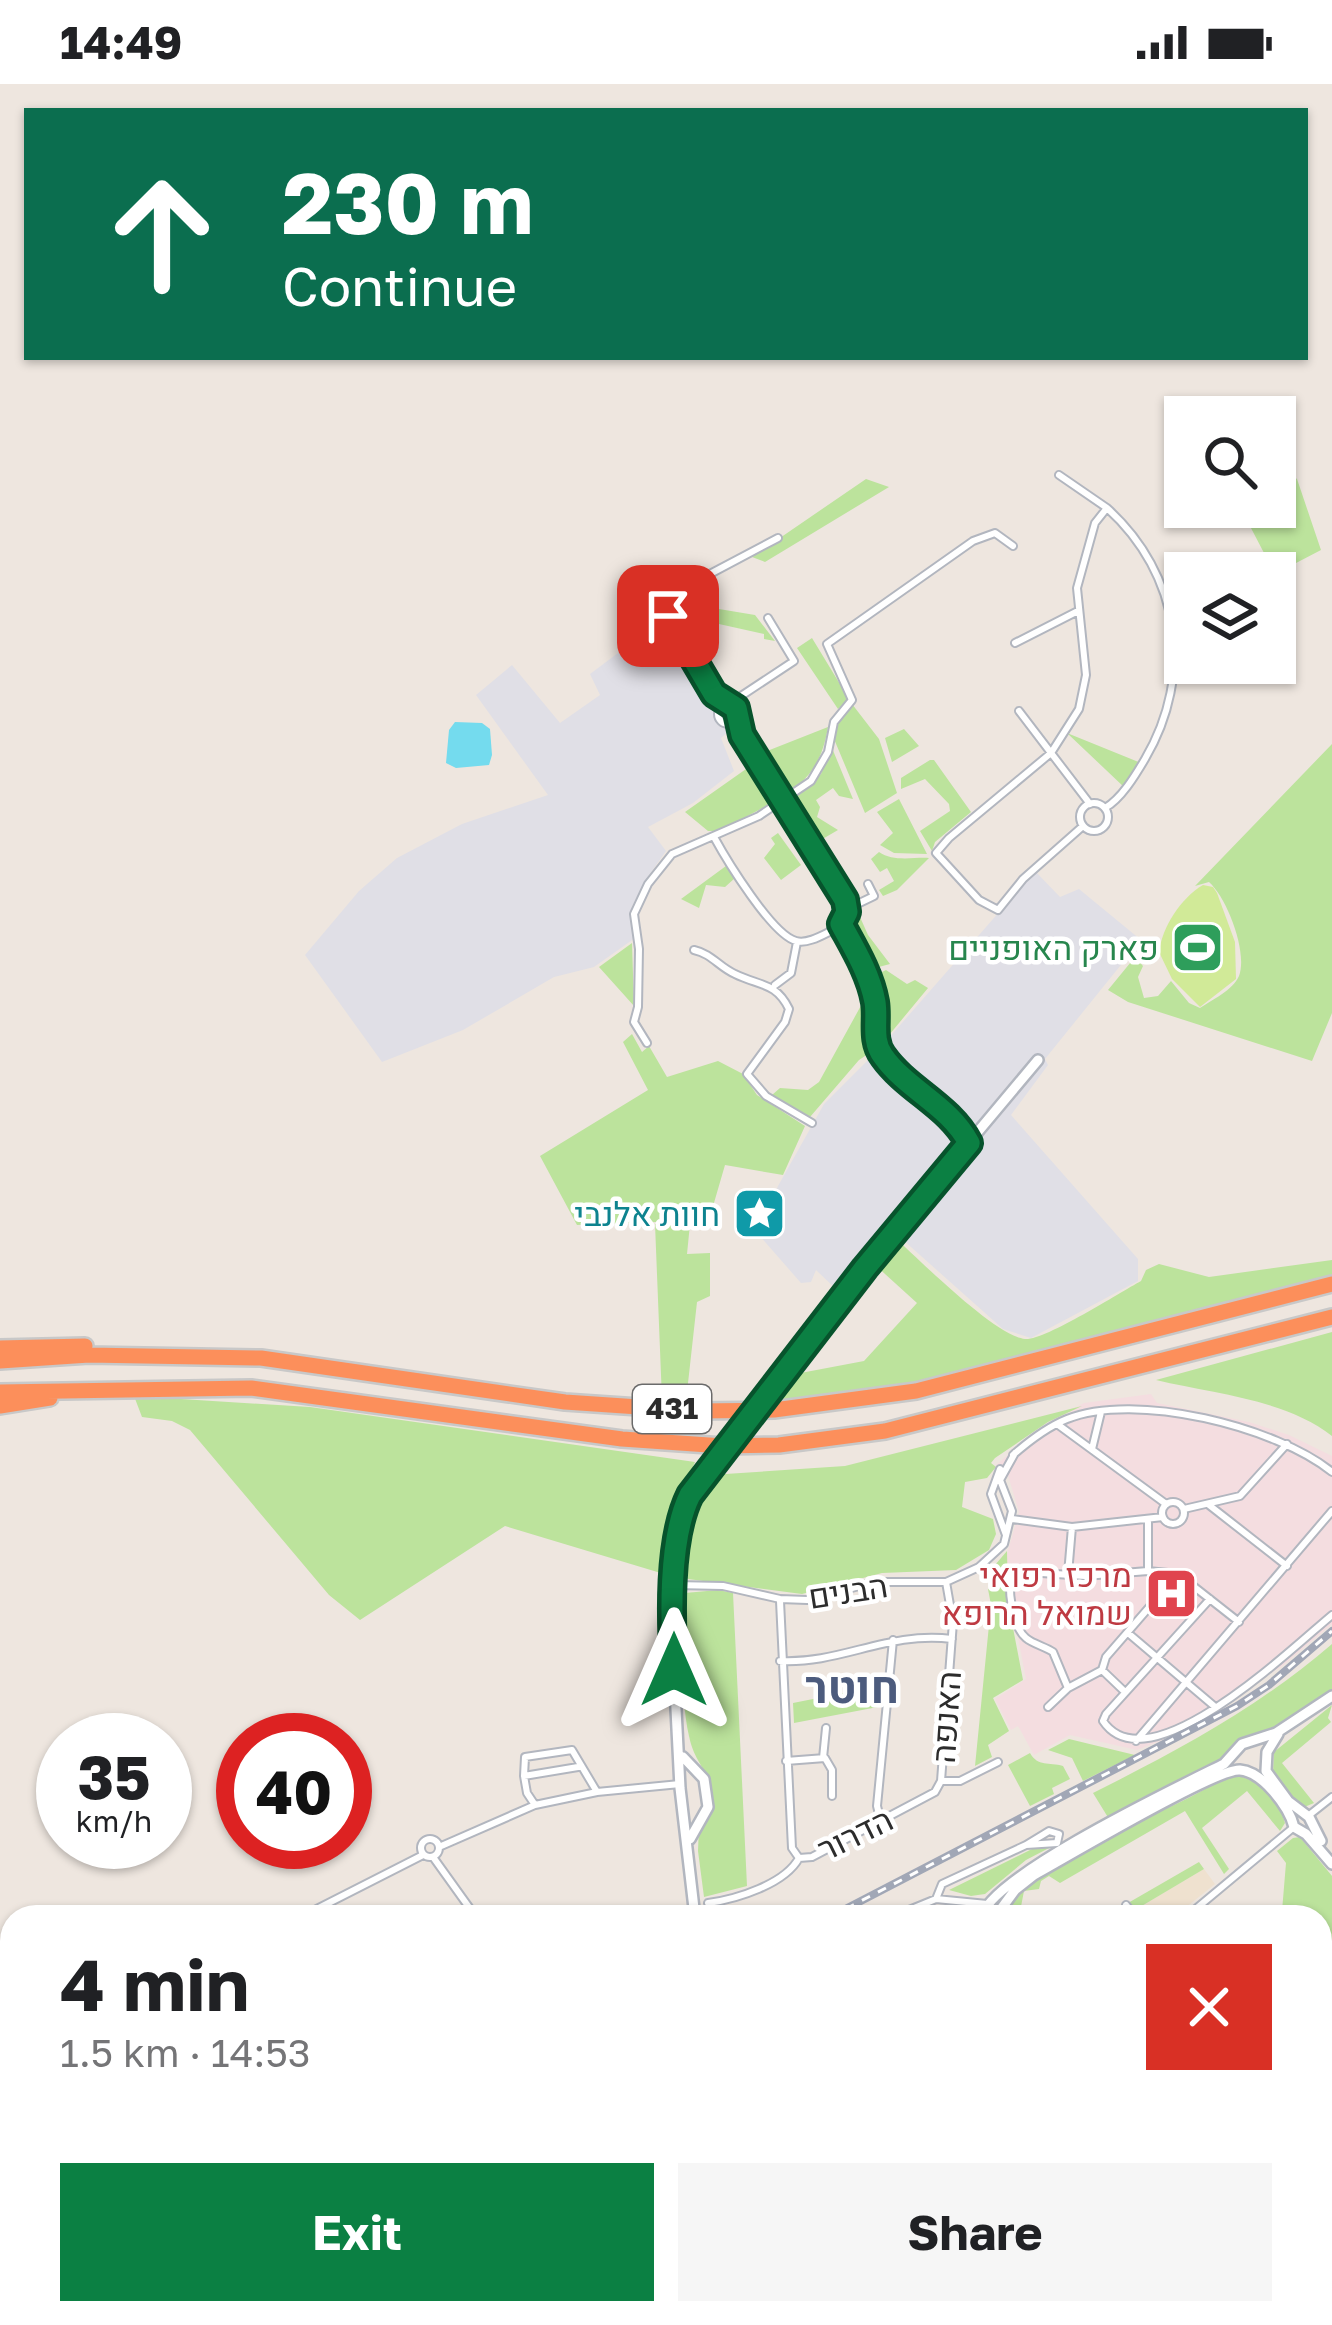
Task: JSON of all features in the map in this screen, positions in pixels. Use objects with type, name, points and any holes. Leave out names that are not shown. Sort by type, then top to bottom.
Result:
[{"type":"highway","name":"431","points":[[0,1360],[141,1355],[283,1360],[583,1403],[698,1411],[789,1409],[916,1391],[1332,1284]]},
{"type":"highway","name":"431","points":[[0,1392],[155,1387],[279,1390],[637,1441],[779,1445],[885,1431],[1332,1317]]},
{"type":"highway","points":[[0,1348],[89,1346],[141,1355]]},
{"type":"highway","points":[[0,1406],[155,1387]]},
{"type":"street","points":[[1059,475],[1127,528],[1149,558],[1171,613],[1176,654],[1161,730],[1137,774],[1105,808]]},
{"type":"street","points":[[1083,826],[1023,879],[998,910],[969,891],[937,854],[939,847],[1051,753],[1084,699],[1080,574],[1095,523],[1106,508]]},
{"type":"street","points":[[646,1043],[634,1022],[639,949],[635,908],[667,858],[783,801],[818,772],[828,752],[833,722],[852,700],[827,644],[974,541],[995,533],[1013,546]]},
{"type":"street","points":[[742,735],[719,718],[714,694],[671,624],[669,604],[708,575],[778,538]]},
{"type":"street","points":[[1015,643],[1078,611]]},
{"type":"street","points":[[718,710],[794,661],[769,618]]},
{"type":"street","points":[[714,694],[737,714],[742,735],[845,900],[841,924],[797,942],[758,903],[714,837]]},
{"type":"street","points":[[727,724],[737,714],[743,696]]},
{"type":"street","points":[[1018,711],[1090,804],[1105,808]]},
{"type":"street","points":[[1090,804],[1080,814],[1083,826],[1091,831],[1105,826],[1105,808]]},
{"type":"street","points":[[847,909],[874,896],[868,884]]},
{"type":"street","points":[[841,924],[868,977],[883,1056],[936,1102],[969,1143]]},
{"type":"street","points":[[771,986],[790,973],[797,942]]},
{"type":"street","points":[[694,950],[713,957],[734,974],[771,986],[784,998],[788,1014],[747,1074],[766,1096],[812,1123]]},
{"type":"street","points":[[694,1905],[672,1630],[678,1528],[701,1479],[1038,1060]]},
{"type":"street","points":[[1006,1538],[991,1495],[1015,1453],[1057,1424],[1102,1410],[1156,1409],[1239,1428],[1287,1444],[1332,1472]]},
{"type":"street","points":[[1092,1449],[1102,1410]]},
{"type":"street","points":[[1012,1519],[1072,1527],[1163,1517],[1175,1523],[1184,1517],[1176,1502],[1166,1504],[1057,1424]]},
{"type":"street","points":[[1184,1510],[1240,1496],[1287,1444]]},
{"type":"street","points":[[946,1582],[991,1559],[1006,1538],[1012,1519],[1000,1483],[1003,1469]]},
{"type":"street","points":[[1163,1517],[1166,1504]]},
{"type":"street","points":[[1208,1504],[1287,1566]]},
{"type":"street","points":[[1136,1741],[1332,1511]]},
{"type":"street","points":[[1148,1521],[1148,1571]]},
{"type":"street","points":[[1068,1574],[1072,1527]]},
{"type":"street","points":[[1068,1688],[1053,1652],[1022,1633],[1009,1586],[1015,1569],[1178,1574],[1239,1622]]},
{"type":"street","points":[[1048,1708],[1068,1688],[1102,1670],[1106,1657],[1178,1574]]},
{"type":"street","name":"הבנים","points":[[675,1585],[723,1586],[780,1599],[818,1598],[874,1582],[946,1582]]},
{"type":"street","name":"האנפה","points":[[941,1781],[952,1639],[946,1582]]},
{"type":"street","points":[[780,1599],[792,1848],[800,1858]]},
{"type":"street","points":[[1210,1599],[1103,1721],[1112,1733],[1136,1741],[1174,1732],[1253,1682],[1332,1615]]},
{"type":"street","points":[[1128,1633],[1214,1706]]},
{"type":"street","points":[[780,1660],[815,1661],[913,1636],[952,1639]]},
{"type":"street","points":[[881,1822],[877,1806],[892,1640]]},
{"type":"street","points":[[1102,1670],[1125,1692]]},
{"type":"street","points":[[997,1905],[1022,1874],[1224,1764],[1241,1744],[1282,1730],[1332,1696]]},
{"type":"street","points":[[826,1728],[823,1758],[832,1770],[832,1796]]},
{"type":"street","points":[[998,1905],[1034,1875],[1173,1798],[1232,1770],[1247,1771],[1266,1758],[1282,1730]]},
{"type":"street","points":[[1252,1741],[1262,1746],[1270,1779],[1332,1864]]},
{"type":"street","points":[[535,1804],[526,1793],[525,1757],[566,1748],[572,1750],[596,1792]]},
{"type":"street","points":[[678,1750],[706,1786],[707,1810],[689,1845]]},
{"type":"street","points":[[1236,1750],[1237,1765],[1265,1783],[1332,1854]]},
{"type":"street","points":[[786,1761],[823,1758]]},
{"type":"street","name":"הדרור","points":[[708,1904],[765,1884],[792,1869],[800,1858],[812,1857],[929,1798],[941,1781],[960,1781],[998,1762]]},
{"type":"street","points":[[524,1776],[580,1768]]},
{"type":"street","points":[[433,1857],[439,1847],[535,1804],[681,1781],[695,1773]]},
{"type":"street","points":[[1207,1905],[1332,1797]]},
{"type":"street","points":[[686,1816],[700,1819]]},
{"type":"street","points":[[936,1899],[942,1884],[1049,1831],[1059,1834],[1054,1844],[1026,1845]]},
{"type":"street","points":[[423,1855],[424,1840],[435,1840],[439,1847]]},
{"type":"street","points":[[325,1905],[423,1855],[433,1857],[467,1905]]},
{"type":"street","points":[[921,1905],[936,1899],[982,1905]]},
{"type":"street","points":[[965,1901],[969,1905]]},
{"type":"shaded area","points":[[658,605],[713,701],[717,719],[729,731],[721,738],[734,771],[693,803],[648,827],[666,851],[632,907],[635,938],[594,967],[554,977],[463,1030],[382,1062],[305,955],[359,891],[397,858],[462,824],[548,795],[476,695],[512,665],[560,723],[600,695],[590,674],[650,629]]},
{"type":"shaded area","points":[[1035,871],[1060,897],[1079,889],[1141,940],[1045,1059],[1048,1065],[1011,1115],[1138,1259],[1138,1281],[1031,1338],[1003,1329],[893,1231],[839,1292],[816,1270],[811,1282],[801,1283],[759,1235],[778,1186],[824,1104],[880,1048]]},
{"type":"shaded area","name":"מרכז רפואי שמואל הרופא","points":[[1151,1394],[1157,1403],[1249,1422],[1332,1456],[1332,1624],[1282,1666],[1177,1734],[1137,1750],[1070,1735],[1034,1755],[1018,1726],[1011,1730],[995,1699],[1026,1679],[1004,1565],[1019,1512],[1007,1472],[996,1465],[1048,1422],[1084,1403]]},
{"type":"shaded area","points":[[1204,1869],[1215,1884],[1189,1905],[1143,1905]]},
{"type":"green space","points":[[1296,478],[1321,550],[1296,563],[1296,552],[1264,552],[1251,528],[1296,528]]},
{"type":"green space","points":[[866,479],[889,487],[765,562],[752,557]]},
{"type":"green space","points":[[713,608],[755,615],[775,641],[764,639],[764,634],[710,622]]},
{"type":"green space","points":[[812,638],[849,699],[838,709],[797,648]]},
{"type":"green space","points":[[852,704],[879,739],[897,793],[865,813],[834,739],[838,718]]},
{"type":"green space","points":[[828,727],[814,767],[784,797],[762,753]]},
{"type":"green space","points":[[904,729],[919,746],[892,762],[885,738]]},
{"type":"green space","points":[[1067,733],[1141,763],[1125,788]]},
{"type":"green space","points":[[1332,744],[1332,1013],[1312,1061],[1128,1002],[1108,990],[1135,957],[1143,966],[1138,977],[1144,998],[1158,996],[1171,981],[1189,1003],[1200,1008],[1232,986],[1241,966],[1234,926],[1209,882],[1195,886]]},
{"type":"green space","points":[[832,748],[853,799],[839,796],[833,788],[816,800],[817,817],[838,830],[814,844],[788,801],[821,774]]},
{"type":"green space","points":[[930,760],[971,812],[935,842],[932,851],[920,831],[950,811],[949,804],[925,779],[901,789],[901,778]]},
{"type":"green space","points":[[756,762],[778,800],[719,831],[708,831],[685,812]]},
{"type":"green space","points":[[899,799],[927,854],[894,853],[880,845],[893,833],[877,812]]},
{"type":"green space","points":[[778,833],[801,865],[781,880],[764,858],[775,844],[771,838]]},
{"type":"green space","points":[[879,852],[897,858],[929,858],[897,890],[883,896],[879,890],[894,881],[887,868],[880,872],[871,859]]},
{"type":"green space","points":[[726,866],[735,878],[725,887],[706,885],[699,908],[681,899]]},
{"type":"green space","name":"פארק האופניים","points":[[1203,885],[1217,893],[1235,942],[1236,979],[1200,1007],[1172,979],[1159,952],[1174,914]]},
{"type":"green space","points":[[856,908],[868,935],[890,964],[869,974],[844,927],[850,910]]},
{"type":"green space","points":[[632,943],[634,1006],[599,967]]},
{"type":"green space","points":[[886,970],[907,984],[915,980],[928,988],[880,1046],[859,1060],[810,1117],[772,1095],[780,1088],[808,1090],[819,1082],[869,991],[870,978]]},
{"type":"green space","points":[[632,1034],[642,1052],[649,1046],[667,1077],[718,1061],[743,1074],[757,1095],[805,1126],[783,1175],[725,1165],[709,1220],[577,1225],[540,1156],[648,1090],[623,1042]]},
{"type":"green space","points":[[655,1224],[690,1224],[687,1254],[710,1253],[710,1296],[697,1302],[686,1401],[662,1400]]},
{"type":"green space","points":[[894,1237],[977,1311],[1025,1339],[1082,1315],[1141,1281],[1146,1270],[1159,1264],[1209,1277],[1332,1260],[1332,1275],[959,1372],[851,1394],[769,1401],[790,1375],[864,1361],[917,1303],[874,1264]]},
{"type":"green space","points":[[1332,1332],[1332,1436],[1271,1406],[1156,1380]]},
{"type":"green space","points":[[134,1396],[310,1407],[695,1462],[675,1507],[664,1574],[505,1526],[360,1620],[329,1595],[190,1430],[172,1421],[142,1417]]},
{"type":"green space","points":[[1082,1406],[1048,1422],[995,1458],[991,1463],[996,1467],[987,1478],[965,1482],[962,1507],[993,1519],[996,1534],[989,1550],[956,1570],[882,1573],[802,1594],[688,1579],[683,1574],[689,1523],[710,1475],[845,1466]]},
{"type":"green space","points":[[1007,1551],[1008,1602],[1023,1680],[993,1698],[1009,1731],[988,1745],[992,1757],[975,1766],[991,1605],[988,1589],[1002,1582],[995,1565]]},
{"type":"green space","points":[[685,1593],[733,1593],[747,1886],[704,1897],[699,1825],[714,1806],[686,1720],[681,1602]]},
{"type":"green space","points":[[1332,1644],[1332,1690],[1285,1726],[1109,1819],[1093,1793],[1217,1726]]},
{"type":"green space","points":[[888,1684],[883,1706],[794,1723],[793,1703]]},
{"type":"green space","points":[[1332,1705],[1331,1722],[1282,1763],[1314,1803],[1302,1808],[1273,1772],[1274,1752]]},
{"type":"green space","points":[[1069,1739],[1135,1755],[1083,1781],[1072,1758],[1048,1750]]},
{"type":"green space","points":[[1030,1753],[1040,1762],[1063,1766],[1070,1779],[1030,1806],[1008,1765]]},
{"type":"green space","points":[[1223,1777],[1254,1782],[1279,1808],[1285,1823],[1280,1831],[1247,1791],[1202,1828],[1229,1869],[1224,1874],[1185,1811],[1060,1883],[1049,1876],[1039,1889],[1024,1891],[1021,1905],[1010,1905],[1042,1872],[1071,1854]]},
{"type":"green space","points":[[1300,1837],[1332,1876],[1332,1905],[1282,1905],[1286,1863],[1277,1851]]},
{"type":"green space","points":[[1034,1848],[1049,1848],[1026,1860],[985,1894],[949,1890]]},
{"type":"green space","points":[[1199,1862],[1204,1869],[1143,1905],[1128,1903]]},
{"type":"water","points":[[455,722],[482,723],[490,729],[489,765],[456,768],[446,763],[449,730]]},
{"type":"railway","points":[[853,1905],[1237,1706],[1332,1631]]},
{"type":"place","name":"פארק האופניים","points":[[1198,948]]},
{"type":"place","name":"חוות אלנבי","points":[[759,1214]]},
{"type":"place","name":"מרכז רפואי שמואל הרופא","points":[[1171,1594]]},
{"type":"district","name":"חוטר","points":[[852,1687]]},
{"type":"route","points":[[668,616],[714,694],[736,708],[742,735],[845,900],[847,912],[841,924],[875,999],[879,1049],[936,1102],[969,1143],[865,1268],[690,1495],[676,1546],[674,1670]]}]
